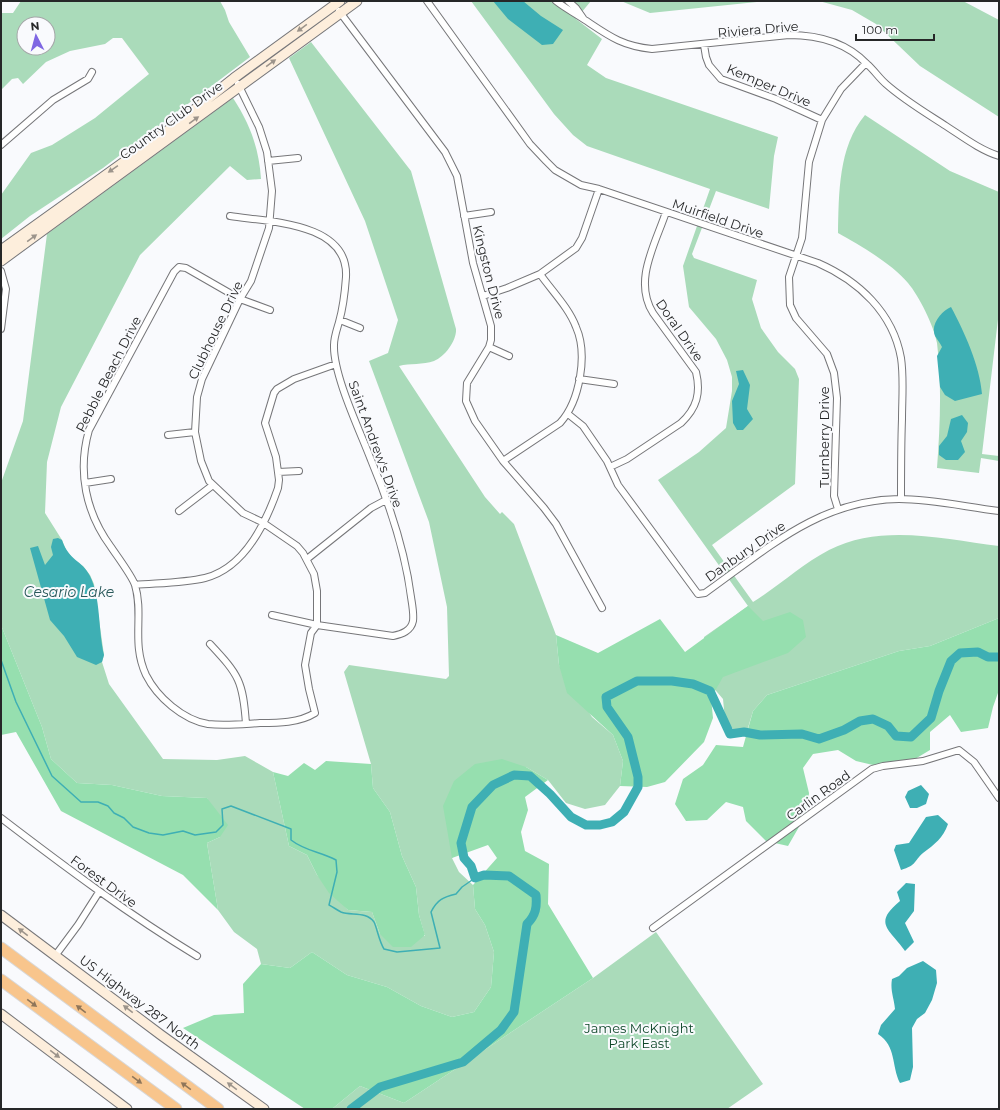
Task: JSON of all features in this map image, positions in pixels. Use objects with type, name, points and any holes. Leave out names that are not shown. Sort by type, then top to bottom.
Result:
[{"type":"highway","points":[[1,948],[218,1109]]},
{"type":"highway","points":[[1,980],[176,1109]]},
{"type":"main road","name":"Country Club Drive","points":[[1,261],[237,82],[340,1]]},
{"type":"main road","name":"Country Club Drive","points":[[1,250],[237,82],[357,1]]},
{"type":"main road","name":"US Highway 287 North","points":[[1,915],[264,1109]]},
{"type":"main road","points":[[1,1014],[127,1109]]},
{"type":"street","name":"Muirfield Drive","points":[[427,1],[530,144],[555,170],[581,185],[599,189],[796,256],[837,272],[855,284],[880,308],[894,334],[901,359],[901,499]]},
{"type":"street","name":"Riviera Drive","points":[[556,1],[570,12],[584,19],[615,40],[638,48],[652,49],[704,45],[789,35],[809,35],[830,40],[850,49],[866,62],[885,84],[909,102],[984,151],[999,156]]},
{"type":"street","name":"Riviera Drive","points":[[568,1],[576,8],[584,19]]},
{"type":"street","name":"Kingston Drive","points":[[332,7],[341,12],[446,152],[457,176],[470,251],[492,326],[489,347],[467,382],[466,401],[475,421],[503,461],[556,524],[602,608]]},
{"type":"street","name":"Kemper Drive","points":[[704,45],[709,65],[722,79],[781,101],[822,120]]},
{"type":"street","name":"Turnberry Drive","points":[[838,508],[834,496],[837,398],[834,373],[827,354],[796,318],[790,305],[789,277],[804,224],[808,162],[822,120],[841,89],[866,62]]},
{"type":"street","points":[[1,145],[53,100],[88,79],[92,72]]},
{"type":"street","name":"Clubhouse Drive","points":[[237,82],[260,127],[268,161],[272,191],[270,222],[264,249],[251,281],[240,299],[202,379],[195,413],[195,432],[201,461],[209,481],[243,513],[262,522],[297,546],[307,559],[314,574],[317,591],[317,625],[311,633],[305,665],[315,713]]},
{"type":"street","points":[[268,161],[298,158]]},
{"type":"street","points":[[482,296],[507,288],[540,274],[576,248],[582,238],[599,189]]},
{"type":"street","points":[[464,216],[491,212]]},
{"type":"street","name":"Doral Drive","points":[[610,467],[627,459],[689,416],[698,398],[699,383],[696,372],[651,309],[644,292],[645,273],[666,212]]},
{"type":"street","name":"Saint Andrew's Drive","points":[[230,216],[270,222],[319,233],[332,241],[343,256],[346,275],[340,320],[334,340],[336,364],[386,500],[409,583],[413,620],[411,626],[402,634],[393,636],[317,625]]},
{"type":"street","name":"Pebble Beach Drive","points":[[240,299],[186,268],[179,266],[174,272],[89,430],[83,459],[84,483],[88,504],[94,520],[135,585],[138,614],[139,654],[146,675],[155,689],[177,710],[189,717],[207,723],[276,723],[306,719],[315,713]]},
{"type":"street","points":[[1,271],[6,289],[1,329]]},
{"type":"street","points":[[503,461],[552,430],[568,414],[577,392],[581,344],[576,325],[540,274]]},
{"type":"street","points":[[240,299],[270,310]]},
{"type":"street","points":[[340,320],[360,328]]},
{"type":"street","points":[[489,347],[509,356]]},
{"type":"street","points":[[135,585],[178,582],[209,577],[230,565],[244,553],[254,540],[278,488],[276,458],[265,423],[274,393],[294,379],[336,364]]},
{"type":"street","points":[[579,380],[614,384]]},
{"type":"street","name":"Danbury Drive","points":[[568,414],[583,426],[610,467],[618,485],[698,594],[706,593],[799,527],[838,508],[880,500],[901,499],[999,511]]},
{"type":"street","points":[[168,435],[195,432]]},
{"type":"street","points":[[278,472],[299,471]]},
{"type":"street","points":[[84,483],[111,479]]},
{"type":"street","points":[[179,511],[213,485]]},
{"type":"street","points":[[307,559],[370,508],[386,500]]},
{"type":"street","points":[[272,615],[317,625]]},
{"type":"street","points":[[210,644],[238,677],[244,698],[246,724]]},
{"type":"street","name":"Carlin Road","points":[[653,928],[872,769],[923,760],[959,750],[974,762],[999,798]]},
{"type":"street","name":"Forest Drive","points":[[1,818],[99,892],[145,924],[198,956]]},
{"type":"street","points":[[55,956],[78,925],[99,892]]},
{"type":"green space","points":[[21,1],[220,1],[229,22],[250,57],[103,168],[30,216],[1,239],[1,195],[31,153],[52,145],[95,118],[149,74],[122,38],[113,38],[105,44],[70,51],[46,62],[23,84],[18,78],[12,79],[1,90],[1,13],[13,13]]},
{"type":"green space","points":[[471,1],[591,1],[576,19],[602,39],[587,65],[606,78],[778,137],[774,156],[769,209],[716,191],[692,254],[694,258],[757,280],[752,299],[761,328],[778,352],[795,369],[799,379],[795,484],[712,545],[753,602],[809,562],[829,550],[849,542],[870,537],[913,535],[999,546],[999,618],[930,646],[899,651],[767,695],[753,711],[747,731],[734,730],[725,720],[723,699],[705,678],[704,637],[748,606],[658,480],[699,452],[726,428],[732,391],[732,377],[727,360],[716,339],[689,307],[683,266],[710,189],[587,146],[573,135],[554,114]]},
{"type":"green space","points":[[621,1],[766,1],[650,13]]},
{"type":"green space","points":[[819,1],[963,1],[999,20],[999,117],[920,66],[876,24],[852,10]]},
{"type":"green space","points":[[311,42],[411,171],[456,329],[455,338],[450,348],[438,359],[425,363],[399,366],[485,497],[500,514],[502,512],[514,524],[556,635],[559,665],[592,717],[613,735],[623,761],[620,786],[605,805],[585,809],[566,803],[548,780],[526,767],[452,858],[459,872],[473,885],[475,909],[485,925],[494,952],[491,987],[474,1012],[452,1017],[421,1006],[387,987],[347,975],[312,952],[290,968],[261,964],[257,949],[234,932],[218,910],[207,843],[220,837],[207,798],[162,796],[112,785],[77,783],[51,759],[42,727],[1,625],[1,483],[23,421],[47,234],[233,98],[253,137],[261,179],[247,180],[230,166],[140,255],[61,407],[47,462],[45,513],[62,540],[66,550],[75,561],[83,566],[90,575],[94,584],[104,655],[102,662],[109,684],[163,759],[217,760],[245,756],[273,772],[289,846],[307,855],[317,875],[348,910],[372,912],[380,934],[425,936],[419,915],[416,887],[402,856],[390,812],[373,788],[371,764],[344,672],[349,665],[446,679],[449,676],[447,607],[429,522],[369,361],[388,353],[398,320],[365,221],[289,58]]},
{"type":"green space","points":[[865,115],[950,171],[999,192],[999,311],[982,454],[999,456],[999,461],[981,458],[979,473],[937,468],[940,374],[937,343],[926,312],[917,295],[908,283],[885,262],[838,233],[840,187],[845,156],[856,128]]},
{"type":"green space","points":[[748,606],[763,621],[790,612],[803,620],[806,637],[788,653],[723,677],[711,698],[713,718],[704,742],[665,782],[647,787],[620,786],[623,761],[613,735],[567,693],[559,665],[556,635],[598,653],[660,619],[685,652]]},
{"type":"green space","points":[[999,618],[999,690],[988,728],[961,732],[950,715],[930,732],[930,750],[915,759],[873,765],[856,761],[838,750],[813,754],[803,768],[809,793],[807,813],[788,846],[766,841],[746,821],[743,807],[726,802],[707,820],[686,821],[675,804],[683,779],[703,765],[716,745],[743,747],[753,711],[767,695],[899,651],[930,646]]},
{"type":"green space","points":[[1,625],[42,727],[51,759],[77,783],[112,785],[162,796],[207,798],[228,825],[220,837],[207,843],[218,910],[183,875],[61,811],[16,732],[1,735]]},
{"type":"green space","points":[[502,759],[526,767],[548,780],[525,797],[528,810],[521,832],[525,851],[549,864],[548,904],[593,978],[404,1103],[360,1086],[332,1109],[305,1109],[183,1028],[214,1015],[244,1013],[243,984],[261,964],[290,968],[312,952],[347,975],[387,987],[421,1006],[452,1017],[474,1012],[491,987],[494,952],[485,925],[475,909],[473,885],[497,858],[488,845],[452,858],[443,806],[454,781],[475,764]]},
{"type":"green space","points":[[326,761],[371,764],[373,788],[390,812],[402,856],[416,887],[419,915],[425,935],[411,947],[393,947],[380,934],[372,912],[348,910],[329,893],[317,875],[307,855],[289,846],[273,772],[288,776],[304,763],[315,770]]},
{"type":"green space","name":"James McKnight Park East","points":[[656,932],[763,1084],[727,1109],[332,1109],[360,1086],[404,1103],[593,978]]},
{"type":"water","points":[[493,1],[523,1],[541,16],[563,30],[553,44],[542,45],[508,19]]},
{"type":"water","points":[[951,307],[975,360],[981,383],[982,394],[955,401],[945,395],[940,387],[937,356],[942,347],[935,336],[934,331],[935,323],[938,318]]},
{"type":"water","points":[[743,370],[750,385],[747,409],[753,419],[743,430],[737,430],[733,423],[732,401],[739,384],[736,371]]},
{"type":"water","points":[[962,415],[968,423],[967,432],[961,441],[965,452],[958,460],[946,460],[939,455],[939,446],[947,436],[951,419]]},
{"type":"water","name":"Cesario Lake","points":[[58,538],[62,540],[68,552],[87,571],[94,585],[98,604],[104,655],[102,662],[96,665],[77,657],[64,636],[50,620],[30,548],[38,546],[45,565],[53,555],[51,547],[53,539]]},
{"type":"water","points":[[921,785],[929,794],[926,804],[917,808],[910,808],[905,797],[908,791]]},
{"type":"water","points":[[938,815],[948,824],[944,833],[912,865],[901,870],[894,850],[896,845],[909,843],[926,817]]},
{"type":"water","points":[[906,883],[915,884],[914,911],[905,923],[914,942],[905,951],[889,932],[885,921],[887,915],[900,901],[897,892]]},
{"type":"water","points":[[923,961],[936,970],[937,983],[932,1000],[925,1013],[917,1019],[912,1028],[913,1067],[910,1080],[900,1083],[891,1050],[884,1039],[878,1034],[881,1025],[895,1009],[892,979],[899,976],[907,968]]},
{"type":"waterway","points":[[351,1109],[380,1087],[463,1062],[501,1030],[514,1012],[527,924],[535,911],[536,895],[509,876],[484,875],[475,878],[471,866],[464,858],[461,843],[472,807],[493,785],[514,775],[530,776],[550,794],[571,817],[586,825],[600,825],[612,822],[624,812],[638,787],[638,777],[628,737],[607,707],[606,697],[637,681],[672,681],[693,684],[710,691],[730,734],[744,732],[760,735],[802,734],[819,739],[844,730],[860,721],[873,719],[888,726],[896,736],[911,737],[931,718],[939,691],[951,661],[960,653],[978,652],[988,657],[999,657]]},
{"type":"waterway","points":[[1,660],[16,702],[52,776],[81,802],[98,802],[108,806],[114,813],[124,818],[133,827],[149,833],[163,835],[183,831],[195,835],[216,832],[223,825],[222,809],[231,806],[291,829],[291,840],[296,844],[336,860],[337,872],[329,905],[341,912],[363,915],[371,919],[374,922],[384,949],[397,952],[440,948],[431,912],[441,900],[447,896],[456,894],[462,887],[475,878]]}]
